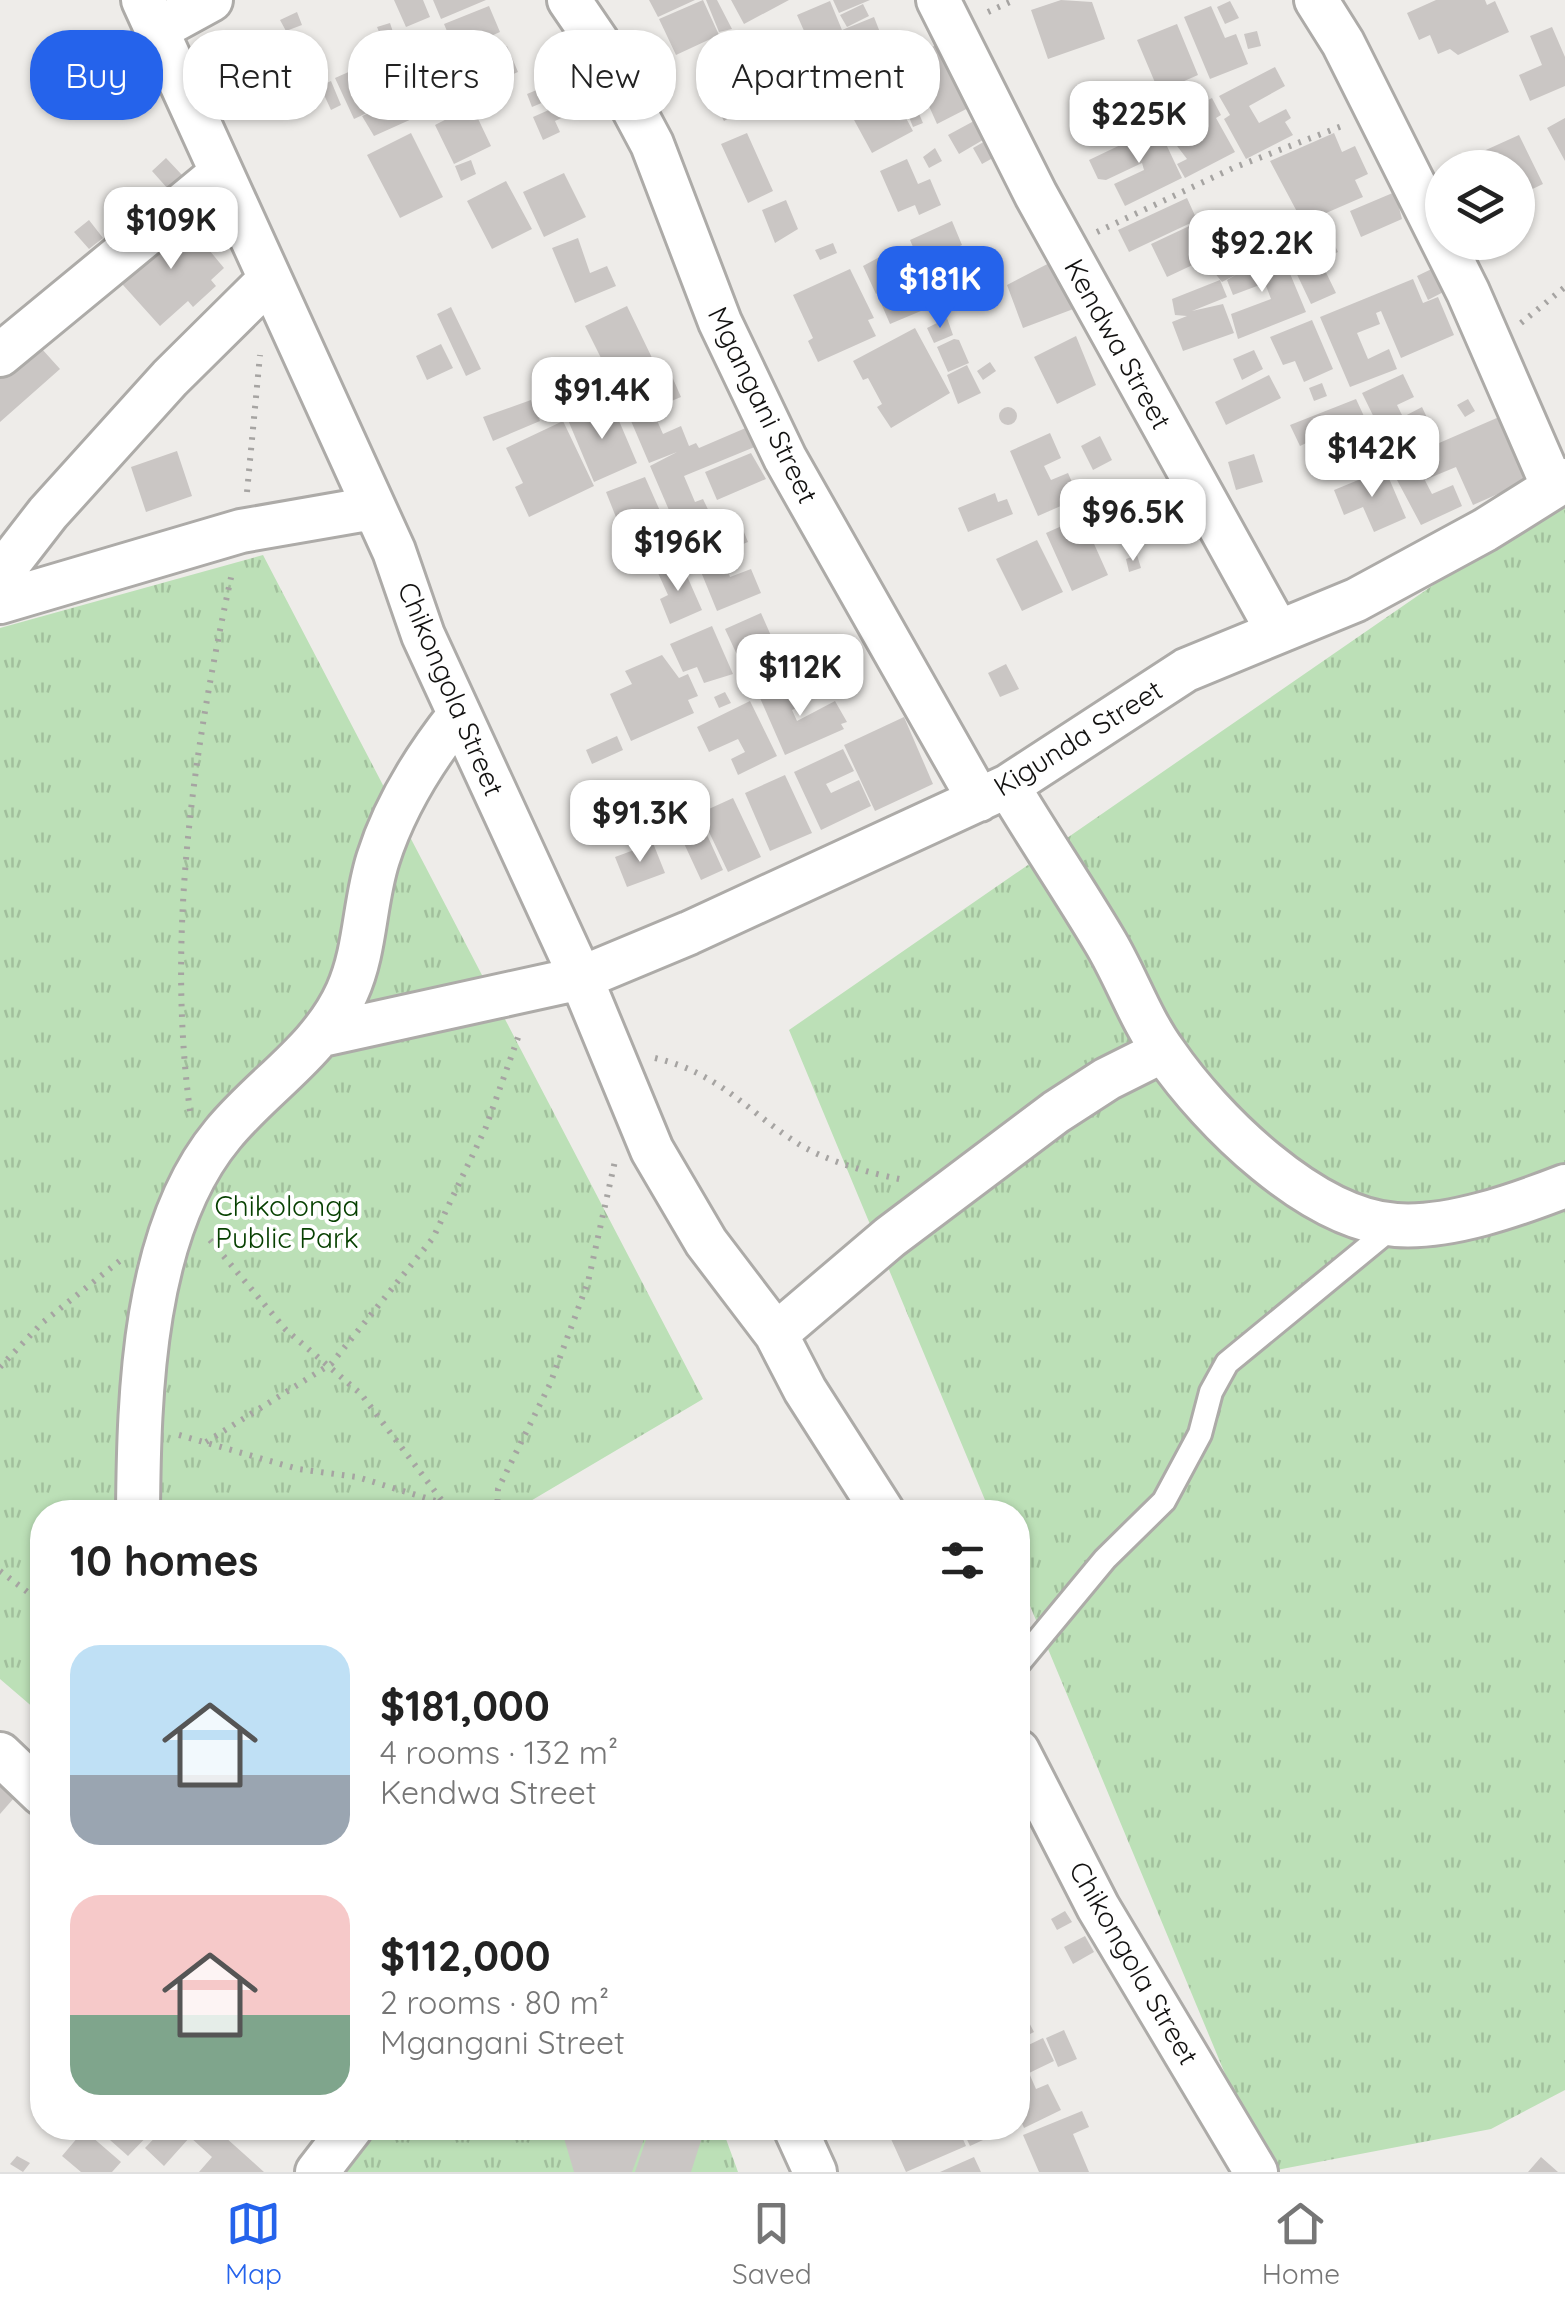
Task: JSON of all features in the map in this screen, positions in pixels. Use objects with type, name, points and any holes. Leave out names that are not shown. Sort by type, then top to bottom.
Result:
[{"type":"street","points":[[150,14],[211,0]]},
{"type":"street","name":"Mgangani Street","points":[[569,0],[597,41],[652,144],[720,322],[768,426],[993,793],[1111,952],[1163,1051],[1218,1118],[1290,1179],[1331,1206],[1395,1225]]},
{"type":"street","name":"Kendwa Street","points":[[938,0],[949,30],[1065,247],[1278,632]]},
{"type":"street","points":[[1316,0],[1343,42],[1559,484]]},
{"type":"street","name":"Chikongola Street","points":[[150,14],[372,508],[459,714],[581,978],[652,1150],[706,1242],[776,1334],[805,1390],[876,1500]]},
{"type":"street","points":[[0,354],[221,173]]},
{"type":"street","points":[[0,575],[48,513],[170,378],[270,279]]},
{"type":"street","name":"Kigunda Street","points":[[322,1036],[581,978],[993,793],[1186,670],[1356,600],[1485,530],[1559,484]]},
{"type":"street","points":[[0,602],[241,531],[372,508]]},
{"type":"street","points":[[138,1500],[146,1343],[188,1196],[222,1134],[322,1036],[352,979],[377,862],[396,812],[424,760],[459,714]]},
{"type":"street","points":[[776,1334],[890,1236],[1056,1112],[1107,1079],[1163,1051]]},
{"type":"street","points":[[1395,1225],[1460,1217],[1565,1186]]},
{"type":"street","points":[[0,1754],[30,1783]]},
{"type":"street","name":"Chikongola Street","points":[[1030,1775],[1098,1908],[1256,2172]]},
{"type":"street","points":[[317,2172],[341,2140]]},
{"type":"street","points":[[800,2140],[815,2172]]},
{"type":"lane","points":[[1030,1650],[1105,1559],[1164,1501],[1200,1434],[1211,1392],[1227,1364],[1395,1225]]},
{"type":"path","points":[[1065,247],[1233,168],[1376,113]]},
{"type":"path","points":[[1494,348],[1565,287]]},
{"type":"path","points":[[260,352],[255,446],[205,696],[190,811],[184,1040],[191,1119],[188,1196],[256,1299],[361,1394],[441,1500]]},
{"type":"path","points":[[206,1442],[331,1364],[433,1238],[456,1198],[486,1127],[535,988]]},
{"type":"path","points":[[612,1052],[692,1068],[724,1085],[796,1143],[823,1155],[894,1178],[960,1187]]},
{"type":"path","points":[[498,1500],[498,1489],[550,1384],[588,1282],[607,1187],[633,1103]]},
{"type":"path","points":[[0,1367],[42,1323],[188,1196]]},
{"type":"path","points":[[140,1424],[298,1469],[357,1477],[436,1500]]},
{"type":"path","points":[[0,1571],[30,1594]]},
{"type":"green space","points":[[1565,494],[1565,2090],[1491,2129],[1266,2172],[1030,1606],[1030,1500],[985,1500],[789,1030]]},
{"type":"green space","name":"Chikolonga Public Park","points":[[263,555],[703,1399],[532,1500],[30,1500],[30,1705],[0,1679],[0,628]]},
{"type":"green space","points":[[365,2140],[726,2140],[738,2172],[336,2172]]},
{"type":"building","points":[[394,0],[423,0],[430,17],[406,27]]},
{"type":"building","points":[[433,0],[486,0],[441,19]]},
{"type":"building","points":[[649,0],[695,0],[658,17]]},
{"type":"building","points":[[703,0],[717,30],[696,30],[696,46],[676,55],[676,30],[664,30],[659,19]]},
{"type":"building","points":[[706,0],[717,0],[732,29],[718,30]]},
{"type":"building","points":[[731,0],[789,0],[744,24]]},
{"type":"building","points":[[833,0],[870,0],[839,13]]},
{"type":"building","points":[[1061,0],[1092,2],[1105,39],[1048,59],[1031,10]]},
{"type":"building","points":[[1436,0],[1485,0],[1487,5],[1495,1],[1509,32],[1458,55],[1450,49],[1438,54],[1430,35],[1419,40],[1407,13]]},
{"type":"building","points":[[830,1],[842,30],[804,30],[797,15]]},
{"type":"building","points":[[1230,1],[1239,18],[1225,24],[1217,7]]},
{"type":"building","points":[[863,4],[869,16],[847,27],[840,15]]},
{"type":"building","points":[[489,6],[499,30],[447,30],[444,24]]},
{"type":"building","points":[[1211,6],[1225,38],[1236,34],[1248,64],[1210,79],[1184,17]]},
{"type":"building","points":[[297,12],[302,25],[285,30],[280,20]]},
{"type":"building","points":[[874,17],[879,30],[842,30]]},
{"type":"building","points":[[390,23],[392,30],[378,30],[377,27]]},
{"type":"building","points":[[1177,24],[1198,75],[1159,92],[1137,40]]},
{"type":"building","points":[[1552,27],[1565,57],[1565,86],[1530,101],[1519,75],[1542,65],[1530,36]]},
{"type":"building","points":[[1257,31],[1261,46],[1248,49],[1244,34]]},
{"type":"building","points":[[944,41],[980,102],[937,124],[935,120],[940,120],[940,43]]},
{"type":"building","points":[[1275,67],[1285,86],[1249,106],[1259,123],[1286,109],[1291,118],[1285,122],[1293,135],[1246,159],[1224,119],[1230,115],[1219,96]]},
{"type":"building","points":[[348,72],[348,106],[335,78]]},
{"type":"building","points":[[331,81],[341,105],[331,110],[328,103]]},
{"type":"building","points":[[534,91],[534,106],[532,107],[527,94]]},
{"type":"building","points":[[1212,98],[1221,115],[1216,118],[1235,152],[1185,178],[1177,164],[1187,159],[1161,125]]},
{"type":"building","points":[[985,115],[988,137],[959,154],[948,135]]},
{"type":"building","points":[[1565,118],[1565,161],[1547,128]]},
{"type":"building","points":[[364,120],[410,120],[374,136]]},
{"type":"building","points":[[445,120],[479,120],[491,146],[454,164],[435,125]]},
{"type":"building","points":[[534,120],[557,120],[560,132],[543,140]]},
{"type":"building","points":[[854,120],[907,120],[913,131],[872,153]]},
{"type":"building","points":[[1158,127],[1182,178],[1125,206],[1114,184],[1144,170],[1142,163],[1106,180],[1098,179],[1089,160]]},
{"type":"building","points":[[411,133],[443,197],[400,218],[367,155]]},
{"type":"building","points":[[747,133],[773,191],[748,203],[721,144]]},
{"type":"building","points":[[1334,133],[1342,152],[1355,146],[1368,174],[1355,180],[1363,197],[1303,223],[1270,161]]},
{"type":"building","points":[[1519,135],[1526,150],[1486,150]]},
{"type":"building","points":[[987,140],[1000,154],[982,164],[973,148]]},
{"type":"building","points":[[935,148],[942,161],[929,168],[923,157]]},
{"type":"building","points":[[166,158],[182,175],[168,189],[152,171]]},
{"type":"building","points":[[907,159],[918,184],[930,179],[941,205],[919,215],[915,205],[898,212],[880,171]]},
{"type":"building","points":[[471,160],[476,174],[461,181],[455,166]]},
{"type":"building","points":[[1535,168],[1543,184],[1535,188]]},
{"type":"building","points":[[564,173],[586,217],[544,237],[523,192]]},
{"type":"building","points":[[506,181],[532,229],[492,249],[467,201]]},
{"type":"building","points":[[128,188],[145,207],[130,220],[113,202]]},
{"type":"building","points":[[1395,192],[1402,219],[1361,237],[1350,211]]},
{"type":"building","points":[[1187,198],[1197,220],[1129,252],[1118,230]]},
{"type":"building","points":[[786,200],[798,229],[775,243],[762,210]]},
{"type":"building","points":[[180,215],[224,268],[211,280],[216,286],[193,307],[188,301],[160,326],[114,275]]},
{"type":"building","points":[[89,220],[103,238],[89,249],[74,232]]},
{"type":"building","points":[[952,221],[962,245],[947,252],[955,269],[974,261],[982,280],[936,300],[910,240]]},
{"type":"building","points":[[1200,221],[1216,254],[1167,277],[1151,244]]},
{"type":"building","points":[[1326,228],[1338,252],[1320,260],[1336,293],[1311,304],[1284,247]]},
{"type":"building","points":[[578,238],[590,273],[607,266],[616,286],[575,303],[552,248]]},
{"type":"building","points":[[833,243],[837,253],[820,260],[815,250]]},
{"type":"building","points":[[900,246],[928,308],[890,324],[878,296],[891,287],[876,294],[863,266]]},
{"type":"building","points":[[1260,253],[1266,270],[1261,271],[1263,278],[1286,264],[1306,312],[1238,339],[1231,314],[1271,299],[1265,283],[1233,295],[1227,280],[1239,273],[1222,282],[1214,272]]},
{"type":"building","points":[[1059,258],[1076,308],[1023,328],[1007,285]]},
{"type":"building","points":[[1442,264],[1453,287],[1428,300],[1417,276]]},
{"type":"building","points":[[850,269],[874,318],[868,320],[876,336],[818,362],[808,341],[813,338],[793,295]]},
{"type":"building","points":[[1413,279],[1423,303],[1438,297],[1454,335],[1401,358],[1381,311],[1376,313],[1380,324],[1357,333],[1368,359],[1389,349],[1397,369],[1350,387],[1320,317]]},
{"type":"building","points":[[1220,280],[1227,297],[1192,311],[1223,304],[1234,333],[1183,351],[1172,322],[1187,316],[1175,315],[1172,299]]},
{"type":"building","points":[[627,306],[654,362],[613,382],[585,326]]},
{"type":"building","points":[[451,307],[481,369],[466,376],[437,314]]},
{"type":"building","points":[[947,318],[953,335],[934,343],[927,328]]},
{"type":"building","points":[[1312,320],[1333,369],[1304,382],[1295,361],[1283,365],[1270,337]]},
{"type":"building","points":[[915,328],[950,393],[891,428],[877,407],[882,404],[868,378],[863,380],[853,361]]},
{"type":"building","points":[[1076,336],[1096,385],[1057,404],[1034,357]]},
{"type":"building","points":[[32,338],[60,369],[0,422],[0,366]]},
{"type":"building","points":[[959,340],[969,363],[948,372],[937,347]]},
{"type":"building","points":[[441,344],[453,368],[427,380],[416,356]]},
{"type":"building","points":[[1254,350],[1263,369],[1242,380],[1233,359]]},
{"type":"building","points":[[990,362],[996,371],[983,380],[977,371]]},
{"type":"building","points":[[967,365],[981,393],[958,404],[947,375]]},
{"type":"building","points":[[670,372],[681,397],[652,409],[663,434],[681,426],[689,446],[696,443],[699,448],[748,427],[757,446],[684,476],[695,502],[703,499],[715,524],[681,538],[650,466],[677,452],[649,463],[619,393]]},
{"type":"building","points":[[1403,374],[1414,397],[1397,405],[1403,417],[1422,407],[1431,426],[1387,444],[1362,393]]},
{"type":"building","points":[[1269,375],[1281,398],[1226,425],[1215,402]]},
{"type":"building","points":[[1322,383],[1327,396],[1314,401],[1309,388]]},
{"type":"building","points":[[1356,399],[1382,455],[1339,475],[1321,436],[1300,446],[1290,425]]},
{"type":"building","points":[[1468,399],[1475,411],[1465,417],[1457,405]]},
{"type":"building","points":[[531,400],[540,421],[493,441],[483,417]]},
{"type":"building","points":[[611,402],[637,463],[594,482],[568,420]]},
{"type":"building","points":[[1008,407],[1017,416],[1008,425],[999,416]]},
{"type":"building","points":[[1506,414],[1534,478],[1473,505],[1456,467],[1427,479],[1416,453]]},
{"type":"building","points":[[563,421],[594,486],[529,517],[515,487],[523,483],[506,448]]},
{"type":"building","points":[[1050,433],[1061,458],[1044,466],[1051,480],[1068,473],[1079,498],[1038,516],[1010,451]]},
{"type":"building","points":[[1100,436],[1112,460],[1093,470],[1081,446]]},
{"type":"building","points":[[177,451],[192,496],[146,512],[131,467]]},
{"type":"building","points":[[751,453],[766,479],[717,500],[705,472]]},
{"type":"building","points":[[1254,454],[1263,482],[1236,490],[1228,462]]},
{"type":"building","points":[[1412,455],[1432,494],[1453,485],[1462,506],[1421,525],[1389,465]]},
{"type":"building","points":[[1385,469],[1406,518],[1374,532],[1363,507],[1344,515],[1334,490]]},
{"type":"building","points":[[645,477],[668,529],[650,536],[656,550],[633,560],[606,492]]},
{"type":"building","points":[[995,493],[998,502],[1007,499],[1013,514],[968,532],[958,508]]},
{"type":"building","points":[[1082,517],[1108,575],[1072,591],[1046,533]]},
{"type":"building","points":[[739,520],[748,542],[721,553],[730,577],[751,569],[761,593],[717,611],[688,540]]},
{"type":"building","points":[[1037,540],[1063,592],[1022,611],[996,559]]},
{"type":"building","points":[[1137,555],[1141,568],[1129,572],[1126,559]]},
{"type":"building","points":[[679,558],[702,610],[670,624],[660,599],[668,595],[658,573],[675,566],[673,561]]},
{"type":"building","points":[[761,613],[772,638],[761,643],[765,653],[795,640],[807,665],[753,689],[725,629]]},
{"type":"building","points":[[712,626],[733,674],[704,683],[697,667],[683,672],[670,644]]},
{"type":"building","points":[[662,655],[679,678],[688,674],[698,696],[688,700],[694,713],[631,741],[610,694],[632,684],[625,671]]},
{"type":"building","points":[[1006,664],[1019,689],[1000,697],[988,673]]},
{"type":"building","points":[[798,681],[808,703],[792,710],[797,721],[835,701],[847,722],[841,724],[844,729],[785,755],[760,698]]},
{"type":"building","points":[[725,692],[731,703],[719,708],[714,697]]},
{"type":"building","points":[[750,701],[777,756],[738,775],[731,759],[745,752],[738,739],[709,752],[697,727]]},
{"type":"building","points":[[904,717],[933,784],[875,811],[844,745]]},
{"type":"building","points":[[617,736],[623,750],[592,764],[586,750]]},
{"type":"building","points":[[843,749],[854,771],[826,784],[831,793],[859,780],[871,806],[821,830],[794,772]]},
{"type":"building","points":[[785,775],[812,833],[770,851],[745,793]]},
{"type":"building","points":[[617,796],[626,822],[601,831],[594,813],[599,811],[597,803]]},
{"type":"building","points":[[733,798],[761,857],[728,872],[700,813]]},
{"type":"building","points":[[698,815],[723,870],[701,880],[675,824]]},
{"type":"building","points":[[653,843],[665,873],[627,887],[615,857]]},
{"type":"building","points":[[0,1786],[14,1798],[0,1814]]},
{"type":"building","points":[[1065,1911],[1072,1922],[1057,1930],[1051,1919]]},
{"type":"building","points":[[1085,1936],[1094,1952],[1073,1964],[1064,1947]]},
{"type":"building","points":[[1064,2030],[1077,2059],[1058,2067],[1046,2038]]},
{"type":"building","points":[[1043,2038],[1054,2061],[1030,2073],[1030,2044]]},
{"type":"building","points":[[1030,2075],[1036,2089],[1048,2084],[1061,2110],[1030,2125]]},
{"type":"building","points":[[1082,2111],[1089,2127],[1073,2134],[1089,2172],[1039,2172],[1025,2140],[1030,2140],[1030,2132]]},
{"type":"building","points":[[76,2140],[96,2140],[121,2162],[112,2172],[81,2172],[62,2156]]},
{"type":"building","points":[[110,2140],[143,2140],[128,2156]]},
{"type":"building","points":[[153,2140],[187,2140],[164,2166],[145,2148]]},
{"type":"building","points":[[193,2140],[228,2140],[264,2172],[199,2172],[212,2157]]},
{"type":"building","points":[[565,2140],[644,2140],[632,2172],[574,2172]]},
{"type":"building","points":[[646,2140],[701,2140],[691,2172],[635,2172]]},
{"type":"building","points":[[891,2140],[963,2140],[966,2146],[906,2172]]},
{"type":"building","points":[[17,2156],[30,2163],[23,2172],[10,2164]]},
{"type":"building","points":[[974,2157],[981,2172],[940,2172]]},
{"type":"building","points":[[1541,2157],[1558,2172],[1528,2172]]}]
